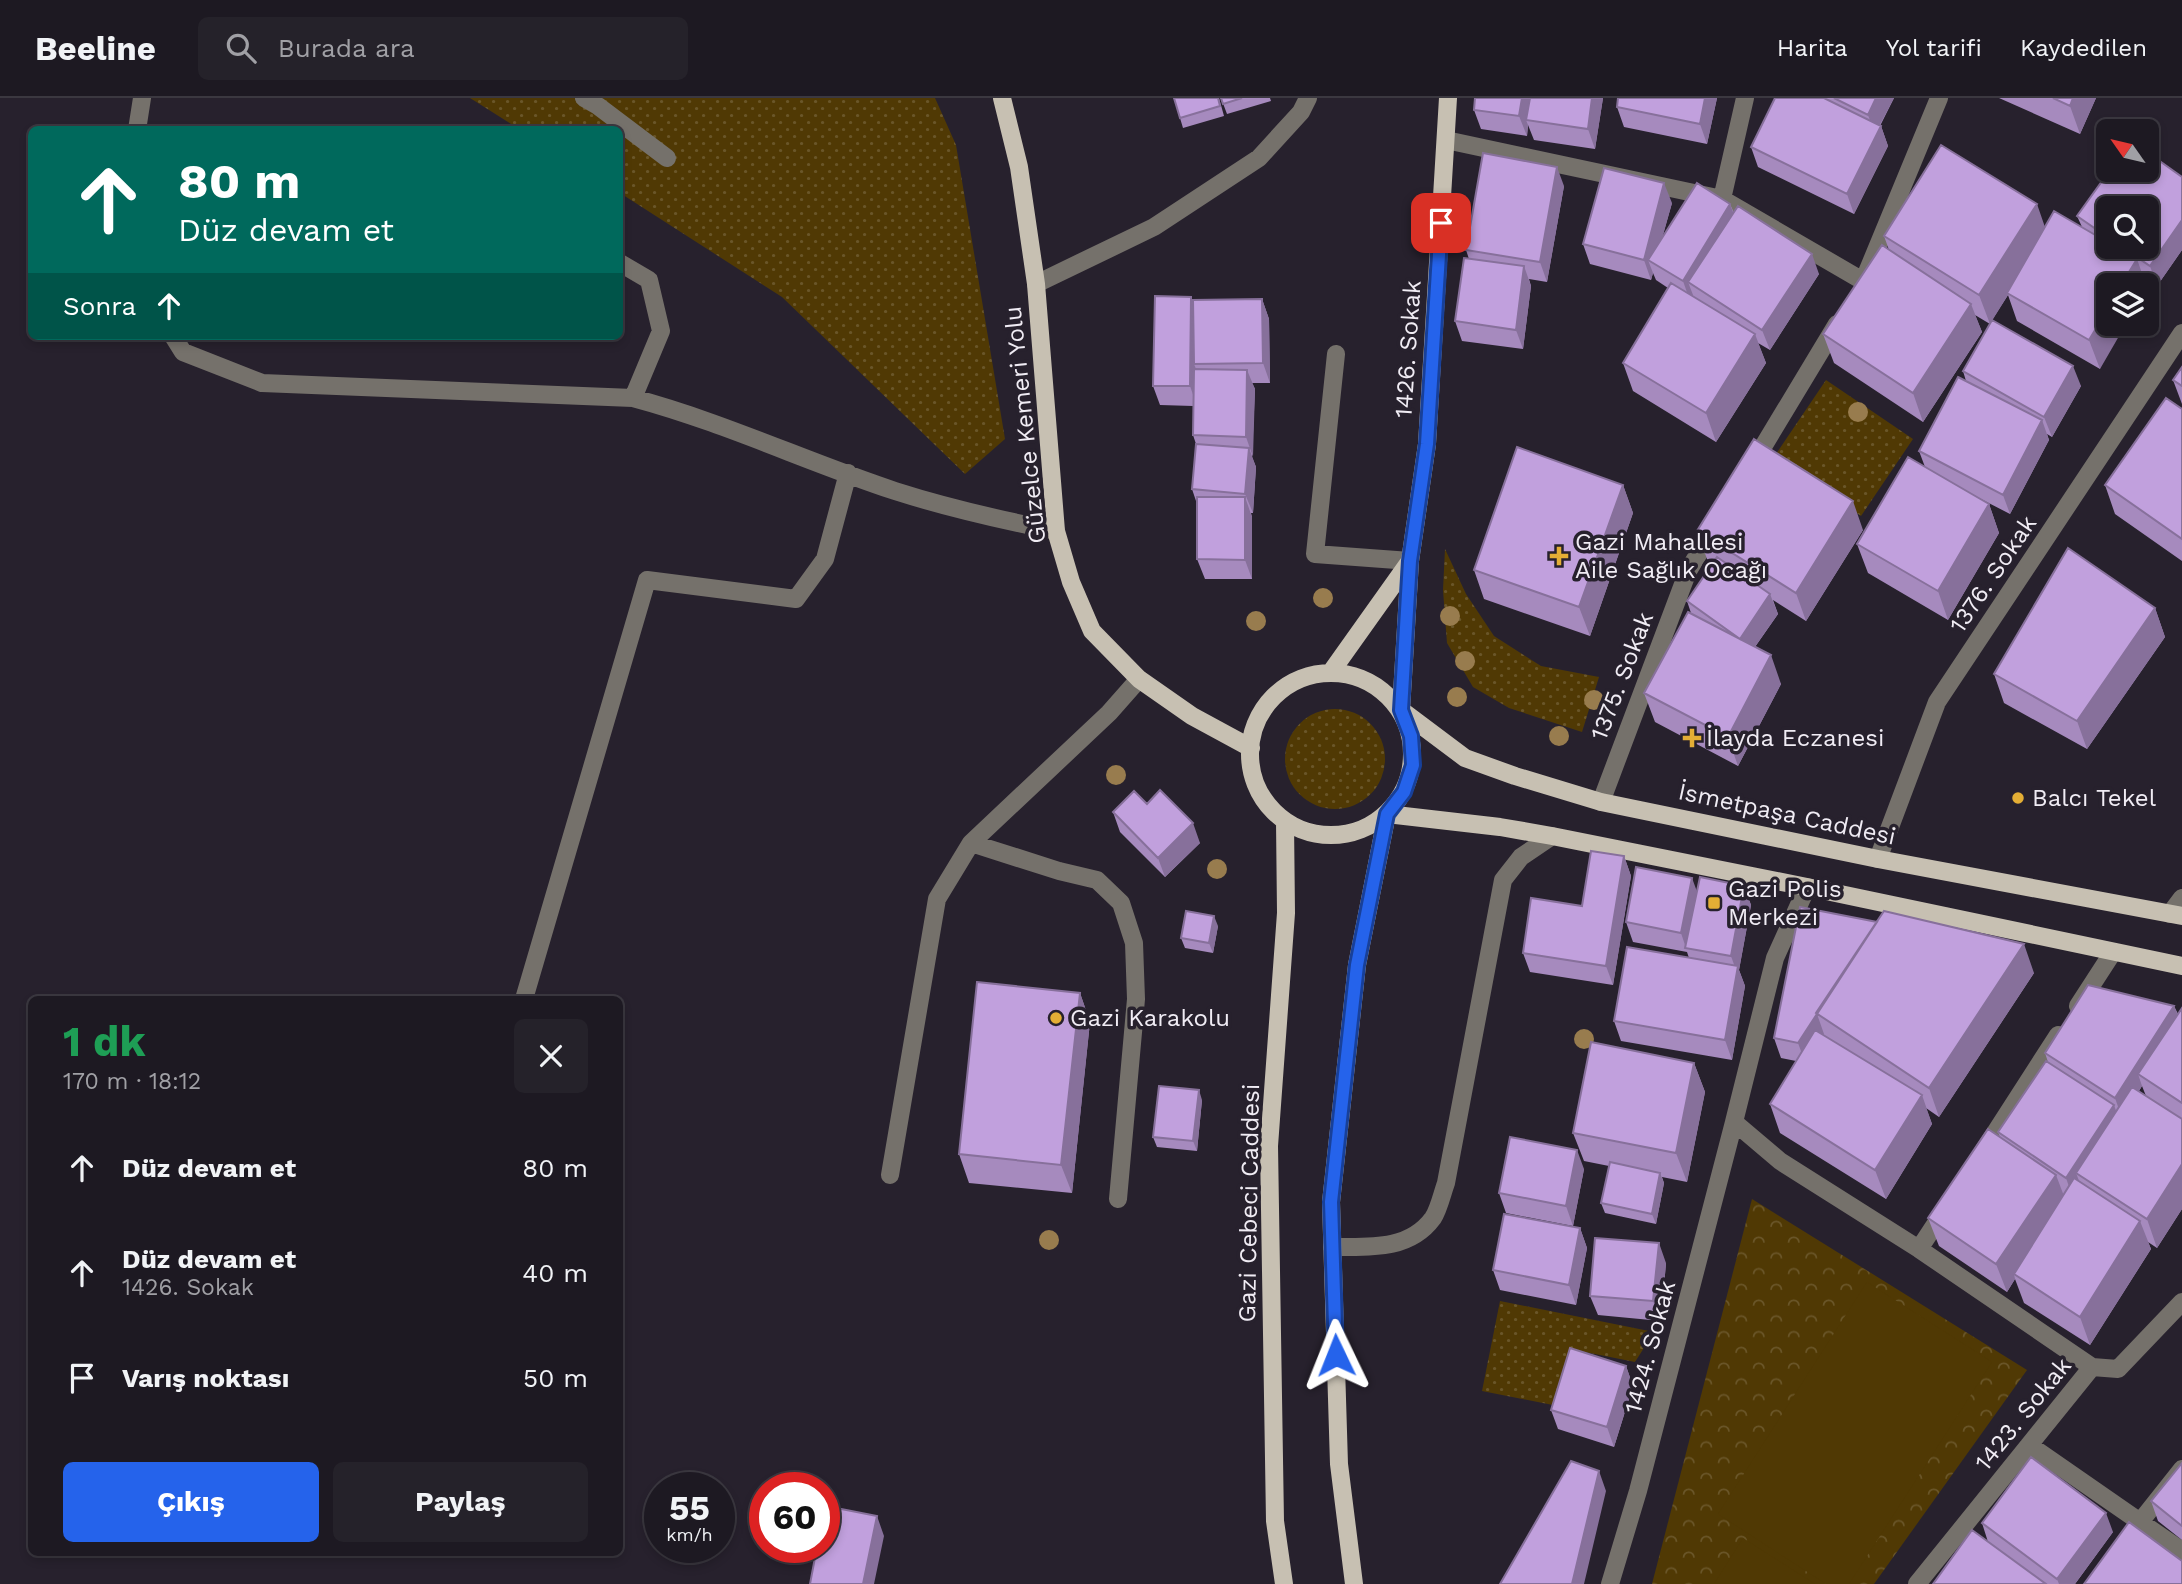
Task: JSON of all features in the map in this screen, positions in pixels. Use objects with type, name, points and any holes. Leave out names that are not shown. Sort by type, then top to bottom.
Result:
[{"type":"main road","name":"Güzelce Kemeri Yolu","points":[[1002,98],[1019,167],[1036,284],[1056,531],[1071,582],[1092,631],[1139,679],[1192,716],[1251,748]]},
{"type":"main road","name":"1426. Sokak","points":[[1401,710],[1410,561],[1427,444],[1448,98]]},
{"type":"main road","points":[[1331,672],[1410,561]]},
{"type":"main road","points":[[1331,672],[1358,677],[1382,690],[1401,710],[1411,736],[1413,765],[1404,792],[1387,814],[1364,829],[1338,836],[1310,834],[1285,822],[1268,805],[1254,783],[1249,758],[1252,732],[1264,709],[1281,689],[1305,677],[1331,672]]},
{"type":"main road","name":"İsmetpaşa Caddesi","points":[[1401,710],[1465,758],[1601,802],[1878,859],[2176,915]]},
{"type":"main road","points":[[1387,814],[1552,836],[2182,966]]},
{"type":"main road","points":[[1354,1584],[1339,1464],[1331,1202],[1357,965],[1387,814]]},
{"type":"main road","name":"Gazi Cebeci Caddesi","points":[[1284,1584],[1275,1521],[1269,1146],[1286,913],[1285,822]]},
{"type":"street","points":[[138,126],[142,98]]},
{"type":"street","points":[[584,98],[667,158]]},
{"type":"street","points":[[1036,284],[1154,227],[1259,158],[1301,112],[1308,98]]},
{"type":"street","points":[[1722,199],[1745,98]]},
{"type":"street","points":[[1744,478],[1856,293],[1939,98]]},
{"type":"street","points":[[1447,140],[1722,199],[1856,293]]},
{"type":"street","points":[[623,265],[649,280],[661,331],[633,398]]},
{"type":"street","name":"1376. Sokak","points":[[1878,859],[1937,702],[2182,333]]},
{"type":"street","points":[[176,340],[183,352],[262,383],[633,398],[682,411],[894,491],[984,517],[1056,531]]},
{"type":"street","points":[[1336,354],[1315,554],[1410,561]]},
{"type":"street","points":[[525,996],[647,579],[796,599],[825,559],[848,473]]},
{"type":"street","name":"1375. Sokak","points":[[1601,802],[1688,571],[1723,513]]},
{"type":"street","points":[[890,1175],[937,899],[971,843],[1109,713],[1139,679]]},
{"type":"street","points":[[1332,1247],[1387,1247],[1417,1234],[1434,1217],[1447,1183],[1503,880],[1521,857],[1552,836]]},
{"type":"street","points":[[971,843],[1097,880],[1121,903],[1135,943],[1136,999],[1118,1199]]},
{"type":"street","name":"1424. Sokak","points":[[1610,1584],[1638,1491],[1775,958],[1807,887]]},
{"type":"street","points":[[2176,915],[2182,898]]},
{"type":"street","points":[[1971,1169],[2113,952]]},
{"type":"street","points":[[1734,1122],[1780,1161],[1919,1250],[2092,1367]]},
{"type":"street","points":[[1919,1250],[1956,1192]]},
{"type":"street","name":"1423. Sokak","points":[[1917,1584],[2092,1367],[2118,1369],[2182,1302]]},
{"type":"street","points":[[2029,1445],[2182,1551]]},
{"type":"street","points":[[2140,1522],[2182,1469]]},
{"type":"green space","points":[[470,98],[935,98],[956,145],[1005,439],[965,474],[782,297],[623,195],[623,126],[514,126]]},
{"type":"green space","points":[[1826,380],[1913,439],[1861,516],[1774,457]]},
{"type":"green space","points":[[1445,549],[1466,594],[1494,636],[1541,666],[1599,677],[1582,732],[1509,708],[1473,687],[1447,643],[1443,590]]},
{"type":"green space","points":[[1335,709],[1354,713],[1371,723],[1381,740],[1385,759],[1381,778],[1371,795],[1354,805],[1335,809],[1316,805],[1299,795],[1289,778],[1285,759],[1289,740],[1299,723],[1316,713]]},
{"type":"green space","points":[[1752,1199],[2027,1370],[1874,1584],[1652,1584]]},
{"type":"green space","points":[[1867,1282],[1992,1362],[1849,1584],[1826,1584],[1718,1514]]},
{"type":"green space","points":[[1500,1301],[1654,1332],[1635,1362],[1575,1350],[1563,1407],[1482,1391]]},
{"type":"green space","points":[[1743,1538],[1815,1584],[1714,1584]]},
{"type":"building","points":[[1174,98],[1218,98],[1220,106],[1180,118]]},
{"type":"building","points":[[1221,98],[1242,98],[1223,104]]},
{"type":"building","points":[[1475,98],[1522,98],[1519,116],[1474,110]]},
{"type":"building","points":[[1530,98],[1592,98],[1588,129],[1526,120]]},
{"type":"building","points":[[1618,98],[1705,98],[1700,124],[1617,107]]},
{"type":"building","points":[[1775,98],[1824,98],[1881,126],[1847,194],[1751,147]]},
{"type":"building","points":[[1834,98],[1876,98],[1868,115]]},
{"type":"building","points":[[2053,98],[2073,98],[2070,106]]},
{"type":"building","points":[[1941,145],[2037,204],[1979,295],[1884,236]]},
{"type":"building","points":[[1483,153],[1557,167],[1540,262],[1466,250]]},
{"type":"building","points":[[2160,161],[2182,177],[2182,220],[2159,253],[2159,196],[2096,196],[2096,229],[2077,216],[2101,182],[2160,182]]},
{"type":"building","points":[[1604,168],[1664,183],[1644,260],[1583,244]]},
{"type":"building","points":[[1697,183],[1730,204],[1683,281],[1648,260]]},
{"type":"building","points":[[1738,206],[1812,254],[1762,330],[1688,282]]},
{"type":"building","points":[[2054,211],[2096,235],[2096,259],[2137,259],[2128,273],[2096,273],[2096,328],[2089,340],[2007,293]]},
{"type":"building","points":[[1882,245],[1971,304],[1913,393],[1823,334]]},
{"type":"building","points":[[1464,258],[1524,266],[1516,330],[1455,321]]},
{"type":"building","points":[[2140,259],[2155,259],[2150,266]]},
{"type":"building","points":[[1671,283],[1755,334],[1706,413],[1623,363]]},
{"type":"building","points":[[1155,296],[1191,297],[1190,386],[1153,386]]},
{"type":"building","points":[[1262,299],[1263,363],[1194,364],[1193,300]]},
{"type":"building","points":[[1992,320],[2073,366],[2044,417],[1963,371]]},
{"type":"building","points":[[2182,367],[2182,386],[2173,380]]},
{"type":"building","points":[[1194,369],[1247,370],[1246,437],[1193,435]]},
{"type":"building","points":[[1958,377],[2042,420],[2003,495],[1919,451]]},
{"type":"building","points":[[2166,398],[2182,409],[2182,539],[2105,485]]},
{"type":"building","points":[[1754,439],[1853,501],[1796,593],[1697,531]]},
{"type":"building","points":[[1196,444],[1249,448],[1245,494],[1192,489]]},
{"type":"building","name":"Gazi Mahallesi Aile Sağlık Ocağı","points":[[1517,447],[1623,485],[1579,607],[1474,570]]},
{"type":"building","points":[[1908,457],[1989,504],[1938,591],[1857,544]]},
{"type":"building","points":[[1197,497],[1245,497],[1245,560],[1197,559]]},
{"type":"building","points":[[2068,548],[2155,608],[2077,721],[1994,674]]},
{"type":"building","points":[[1717,557],[1770,594],[1740,639],[1687,601]]},
{"type":"building","points":[[1688,612],[1771,655],[1728,737],[1644,693]]},
{"type":"building","points":[[1160,790],[1193,823],[1158,858],[1113,812],[1134,791],[1147,804]]},
{"type":"building","points":[[1591,851],[1624,856],[1606,966],[1523,953],[1531,898],[1582,906]]},
{"type":"building","points":[[1636,867],[1692,878],[1681,933],[1626,922]]},
{"type":"building","points":[[1700,877],[1744,886],[1731,956],[1685,948]]},
{"type":"building","points":[[1800,907],[1877,922],[1798,1043],[1774,1038]]},
{"type":"building","points":[[1186,911],[1214,916],[1209,943],[1181,938]]},
{"type":"building","points":[[1884,911],[2024,944],[1929,1088],[1816,1013]]},
{"type":"building","points":[[1627,947],[1738,966],[1725,1040],[1614,1021]]},
{"type":"building","points":[[977,982],[1080,993],[1061,1165],[959,1154]]},
{"type":"building","points":[[2088,985],[2174,1006],[2115,1098],[2045,1053]]},
{"type":"building","points":[[2182,1008],[2182,1103],[2138,1074]]},
{"type":"building","points":[[1815,1030],[1922,1095],[1875,1170],[1770,1104]]},
{"type":"building","points":[[1591,1042],[1694,1063],[1676,1153],[1573,1133]]},
{"type":"building","points":[[2046,1061],[2114,1105],[2066,1178],[1998,1132]]},
{"type":"building","points":[[1159,1086],[1199,1090],[1193,1141],[1153,1137]]},
{"type":"building","points":[[2132,1087],[2182,1119],[2182,1164],[2147,1219],[2076,1173]]},
{"type":"building","points":[[1988,1129],[2056,1175],[1996,1264],[1928,1218]]},
{"type":"building","points":[[1510,1137],[1577,1150],[1566,1206],[1499,1193]]},
{"type":"building","points":[[1610,1162],[1660,1173],[1652,1214],[1601,1203]]},
{"type":"building","points":[[2074,1178],[2140,1221],[2080,1317],[2014,1274]]},
{"type":"building","points":[[1504,1214],[1580,1228],[1569,1285],[1493,1270]]},
{"type":"building","points":[[1595,1238],[1659,1243],[1653,1301],[1590,1296]]},
{"type":"building","points":[[1570,1348],[1626,1366],[1607,1427],[1551,1410]]},
{"type":"building","points":[[2031,1457],[2106,1513],[2057,1579],[1982,1523]]},
{"type":"building","points":[[1571,1461],[1599,1471],[1572,1584],[1500,1584]]},
{"type":"building","points":[[2182,1463],[2182,1526],[2151,1501]]},
{"type":"building","points":[[840,1509],[877,1516],[863,1584],[810,1584],[814,1563],[840,1563]]},
{"type":"building","points":[[2129,1522],[2182,1561],[2182,1584],[2084,1584]]},
{"type":"building","points":[[1972,1530],[2046,1584],[1933,1584]]},
{"type":"place","name":"Gazi Mahallesi Aile Sağlık Ocağı","points":[[1559,556]]},
{"type":"place","name":"İlayda Eczanesi","points":[[1692,738]]},
{"type":"place","name":"Balcı Tekel","points":[[2018,798]]},
{"type":"place","name":"Gazi Polis Merkezi","points":[[1714,903]]},
{"type":"place","name":"Gazi Karakolu","points":[[1056,1018]]},
{"type":"route","points":[[1336,1355],[1331,1202],[1357,965],[1387,814],[1404,792],[1413,765],[1411,736],[1401,710],[1410,561],[1427,444],[1441,223]]}]
